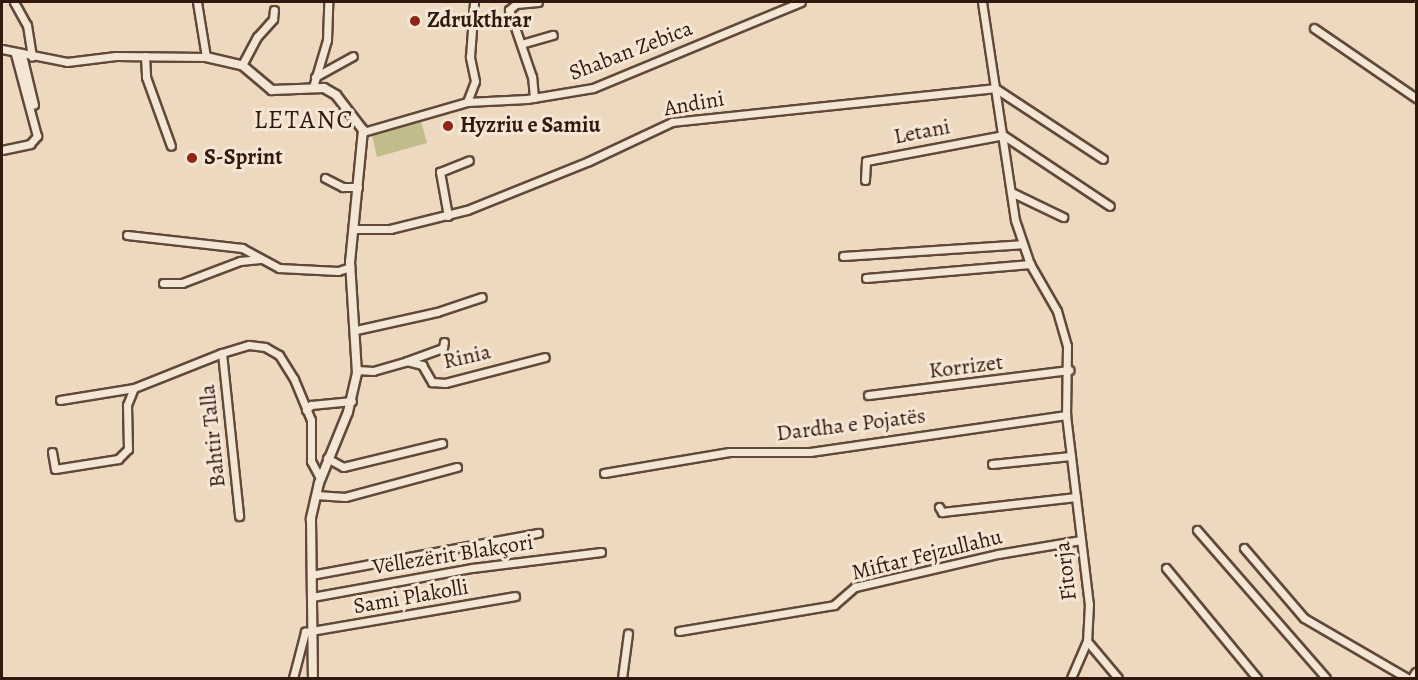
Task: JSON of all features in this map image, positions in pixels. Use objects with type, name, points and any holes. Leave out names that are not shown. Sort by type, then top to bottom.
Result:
[{"type":"main road","points":[[1413,678],[1416,673]]},
{"type":"street","points":[[14,2],[27,24],[32,57]]},
{"type":"street","points":[[197,2],[206,57]]},
{"type":"street","points":[[313,87],[327,40],[328,2]]},
{"type":"street","points":[[467,102],[475,81],[470,57],[474,2]]},
{"type":"street","points":[[534,99],[532,77],[508,10],[538,2]]},
{"type":"street","name":"Shaban Zebica","points":[[363,132],[467,102],[534,99],[569,94],[610,82],[801,2]]},
{"type":"street","points":[[982,2],[1011,192],[1022,244],[1030,264],[1057,311],[1067,346],[1069,370],[1066,415]]},
{"type":"street","points":[[242,65],[257,37],[273,20],[274,10]]},
{"type":"street","points":[[1314,28],[1416,98]]},
{"type":"street","points":[[521,44],[553,35]]},
{"type":"street","points":[[2,49],[18,55],[67,62],[145,56],[206,57],[242,65],[272,90],[324,88],[336,95],[363,132],[351,267],[357,370],[352,401],[320,478],[311,519],[313,678]]},
{"type":"street","points":[[18,55],[43,136]]},
{"type":"street","points":[[2,150],[30,144],[37,136],[18,55]]},
{"type":"street","points":[[145,56],[146,77],[171,146]]},
{"type":"street","points":[[315,77],[353,56]]},
{"type":"street","points":[[995,88],[1103,159]]},
{"type":"street","name":"Andini","points":[[353,229],[390,229],[448,216],[542,181],[672,122],[995,88]]},
{"type":"street","points":[[1003,135],[1110,206]]},
{"type":"street","name":"Letani","points":[[865,180],[866,161],[1003,135]]},
{"type":"street","points":[[448,216],[440,172],[469,160]]},
{"type":"street","points":[[325,178],[343,187],[358,187]]},
{"type":"street","points":[[1011,192],[1063,217]]},
{"type":"street","points":[[127,235],[242,248],[279,268],[338,271],[351,267]]},
{"type":"street","points":[[843,256],[1022,244]]},
{"type":"street","points":[[163,283],[182,282],[240,261],[260,259]]},
{"type":"street","points":[[866,278],[1030,264]]},
{"type":"street","points":[[356,330],[437,312],[482,297]]},
{"type":"street","name":"Rinia","points":[[357,370],[373,371],[407,361],[444,348],[444,342]]},
{"type":"street","points":[[60,400],[134,388],[222,353],[249,345],[272,348],[282,359],[306,410],[313,430],[311,460],[320,478]]},
{"type":"street","name":"Bahtir Talla","points":[[222,353],[239,516]]},
{"type":"street","name":"Rinia","points":[[407,361],[423,365],[426,378],[432,382],[445,383],[545,357]]},
{"type":"street","name":"Korrizet","points":[[868,395],[1069,370]]},
{"type":"street","points":[[52,452],[55,469],[126,455],[126,405],[134,388]]},
{"type":"street","points":[[306,410],[311,405],[352,401]]},
{"type":"street","name":"Fitorja","points":[[1066,415],[1089,604],[1087,641],[1071,678]]},
{"type":"street","name":"Dardha e Pojatës","points":[[604,473],[729,452],[810,452],[1066,415]]},
{"type":"street","points":[[327,458],[343,467],[442,443]]},
{"type":"street","points":[[992,464],[1071,456]]},
{"type":"street","points":[[316,495],[345,497],[457,467]]},
{"type":"street","points":[[939,507],[942,512],[1076,497]]},
{"type":"street","points":[[1197,530],[1326,678]]},
{"type":"street","points":[[311,575],[538,533]]},
{"type":"street","name":"Miftar Fejzullahu","points":[[679,631],[834,605],[855,587],[998,554],[1080,540]]},
{"type":"street","points":[[1245,548],[1304,618],[1407,678]]},
{"type":"street","name":"Vëllezërit Blakçori","points":[[312,597],[493,565],[601,552]]},
{"type":"street","points":[[1166,568],[1257,678]]},
{"type":"street","name":"Sami Plakolli","points":[[312,631],[515,596]]},
{"type":"street","points":[[293,678],[305,632],[312,631]]},
{"type":"street","points":[[622,678],[628,633]]},
{"type":"street","points":[[1087,641],[1118,678]]},
{"type":"shaded area","points":[[421,121],[427,143],[377,157],[372,135]]},
{"type":"place","name":"Zdrukthrar","points":[[415,21]]},
{"type":"place","name":"Hyzriu e Samiu","points":[[448,126]]},
{"type":"place","name":"S-Sprint","points":[[192,158]]},
{"type":"district","name":"LETANC","points":[[304,120]]}]
